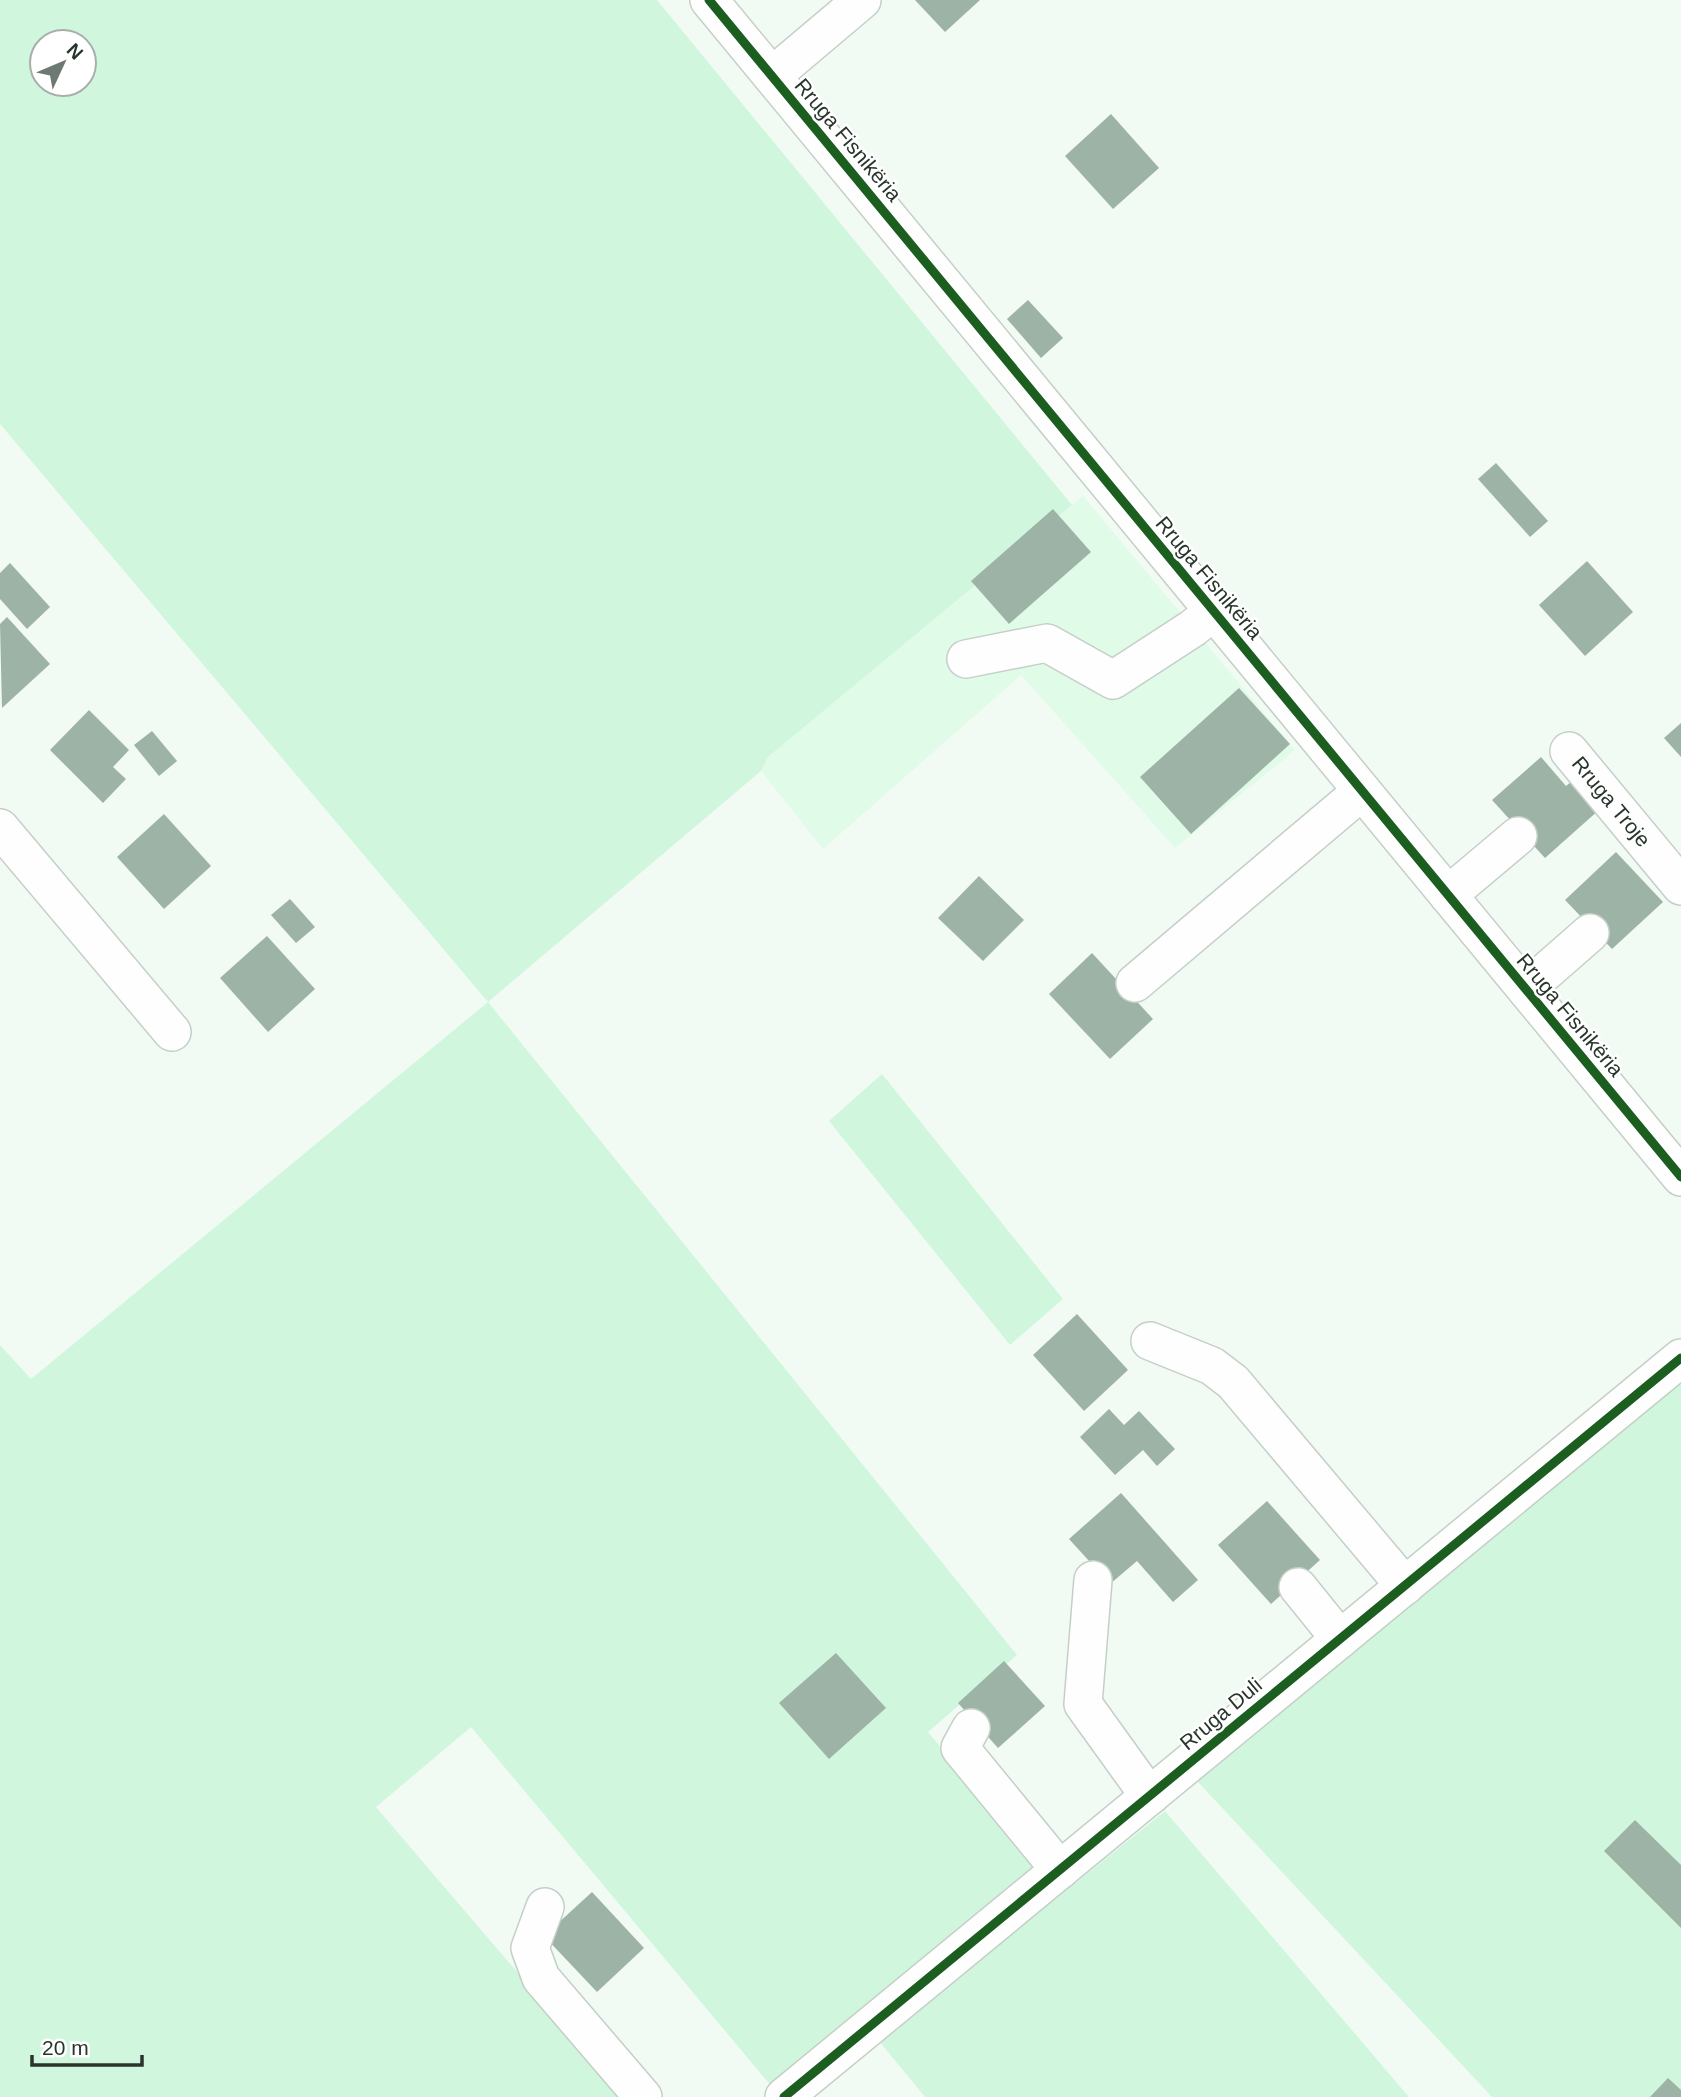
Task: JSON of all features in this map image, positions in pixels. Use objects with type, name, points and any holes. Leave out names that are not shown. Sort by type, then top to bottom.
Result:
[{"type":"street","name":"Rruga Fisnikëria","points":[[709,0],[1525,989],[1669,1138],[1681,1177]]},
{"type":"street","points":[[772,76],[862,0]]},
{"type":"street","points":[[966,659],[1047,643],[1113,680],[1193,628],[1214,611]]},
{"type":"street","name":"Rruga Troje","points":[[1569,751],[1681,886]]},
{"type":"street","points":[[1135,983],[1362,791]]},
{"type":"street","points":[[0,828],[172,1032]]},
{"type":"street","points":[[1448,895],[1518,836]]},
{"type":"street","points":[[1525,989],[1590,933]]},
{"type":"street","points":[[1150,1341],[1212,1366],[1233,1382],[1405,1586]]},
{"type":"street","name":"Rruga Duli","points":[[784,2097],[1681,1358]]},
{"type":"street","points":[[1093,1580],[1083,1704],[1151,1795]]},
{"type":"street","points":[[1298,1587],[1340,1639]]},
{"type":"street","points":[[971,1728],[960,1748],[1060,1870]]},
{"type":"street","points":[[545,1908],[530,1948],[541,1978],[643,2097]]},
{"type":"shaded area","points":[[0,0],[657,0],[1072,505],[768,757],[761,771],[488,1002],[0,424]]},
{"type":"shaded area","points":[[1083,496],[1295,750],[1175,848],[1021,675],[823,849],[761,771],[768,757]]},
{"type":"shaded area","points":[[488,1002],[1017,1655],[928,1732],[1039,1867],[906,1971],[772,2087],[471,1727],[376,1807],[624,2097],[0,2097],[0,1345],[31,1379]]},
{"type":"shaded area","points":[[882,1074],[1063,1299],[1010,1345],[829,1121]]},
{"type":"shaded area","points":[[1681,1376],[1681,2097],[1492,2097],[1197,1781]]},
{"type":"shaded area","points":[[1165,1811],[1409,2097],[925,2097],[879,2041]]},
{"type":"building","points":[[915,0],[980,0],[945,32]]},
{"type":"building","points":[[1111,114],[1159,168],[1113,209],[1065,156]]},
{"type":"building","points":[[1028,300],[1063,338],[1041,358],[1007,319]]},
{"type":"building","points":[[1496,463],[1548,521],[1530,537],[1478,479]]},
{"type":"building","points":[[1053,509],[1091,552],[1009,624],[971,581]]},
{"type":"building","points":[[1587,561],[1633,612],[1585,656],[1539,605]]},
{"type":"building","points":[[10,563],[50,607],[27,629],[0,599],[0,573]]},
{"type":"building","points":[[7,617],[50,664],[2,708],[0,624]]},
{"type":"building","points":[[1239,688],[1290,744],[1191,834],[1140,777]]},
{"type":"building","points":[[89,710],[129,750],[113,767],[126,779],[103,803],[50,750]]},
{"type":"building","points":[[1681,723],[1681,757],[1664,738]]},
{"type":"building","points":[[152,731],[177,761],[159,776],[134,745]]},
{"type":"building","points":[[1541,757],[1566,786],[1573,780],[1600,809],[1545,858],[1492,800]]},
{"type":"building","points":[[164,814],[211,866],[164,909],[117,857]]},
{"type":"building","points":[[1616,852],[1663,902],[1612,949],[1565,900]]},
{"type":"building","points":[[979,876],[1024,920],[983,961],[938,918]]},
{"type":"building","points":[[290,899],[315,927],[296,943],[271,915]]},
{"type":"building","points":[[267,936],[315,989],[268,1032],[220,978]]},
{"type":"building","points":[[1092,953],[1153,1019],[1110,1059],[1049,994]]},
{"type":"building","points":[[1077,1314],[1128,1370],[1084,1411],[1033,1355]]},
{"type":"building","points":[[1109,1409],[1124,1425],[1139,1411],[1175,1449],[1157,1466],[1143,1450],[1115,1475],[1080,1437]]},
{"type":"building","points":[[1121,1493],[1198,1580],[1173,1602],[1137,1561],[1110,1584],[1069,1539]]},
{"type":"building","points":[[1267,1501],[1320,1560],[1271,1604],[1218,1545]]},
{"type":"building","points":[[836,1653],[886,1708],[829,1759],[779,1703]]},
{"type":"building","points":[[1004,1661],[1045,1706],[998,1748],[958,1703]]},
{"type":"building","points":[[1635,1820],[1681,1865],[1681,1928],[1604,1851]]},
{"type":"building","points":[[592,1892],[644,1948],[597,1992],[544,1936]]},
{"type":"building","points":[[1668,2078],[1681,2090],[1681,2097],[1650,2097]]},
{"type":"cycle path","points":[[709,0],[1681,1177]]},
{"type":"cycle path","points":[[784,2097],[1681,1358]]}]
